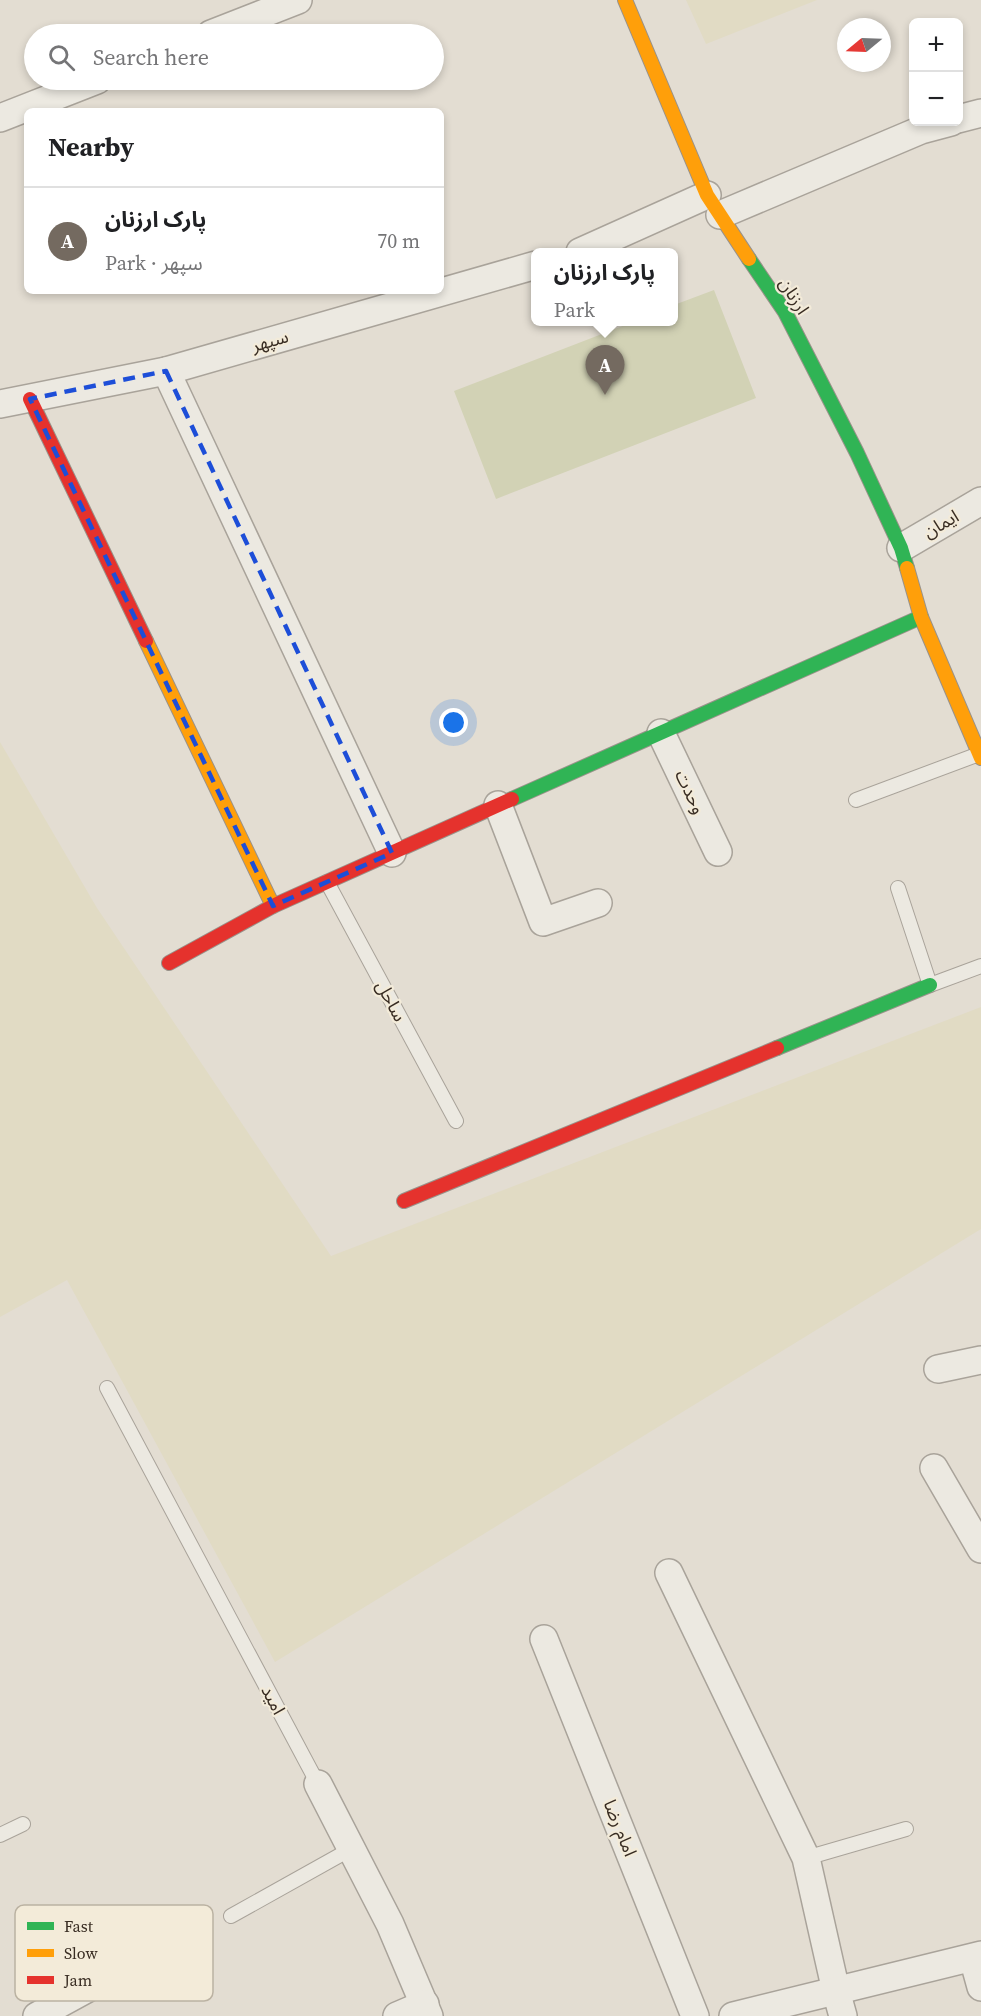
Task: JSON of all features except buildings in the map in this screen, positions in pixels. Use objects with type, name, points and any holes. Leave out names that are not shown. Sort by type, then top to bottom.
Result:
[{"type":"street","points":[[237,24],[298,0]]},
{"type":"street","name":"ارزنان","points":[[625,0],[713,205],[785,312],[857,453],[901,548],[921,617],[980,756]]},
{"type":"street","points":[[26,108],[71,90]]},
{"type":"street","points":[[0,118],[24,109]]},
{"type":"street","points":[[963,118],[981,113]]},
{"type":"street","points":[[591,248],[936,126]]},
{"type":"street","name":"سپهر","points":[[444,291],[531,266]]},
{"type":"street","name":"سپهر","points":[[0,404],[166,371],[435,294]]},
{"type":"street","points":[[166,371],[392,853]]},
{"type":"street","points":[[30,399],[273,906]]},
{"type":"street","name":"ایمان","points":[[901,548],[981,501]]},
{"type":"street","points":[[169,963],[273,906],[921,617]]},
{"type":"street","name":"وحدت","points":[[661,733],[718,852]]},
{"type":"street","points":[[498,805],[543,922],[598,903]]},
{"type":"street","points":[[404,1201],[930,985]]},
{"type":"street","points":[[938,1369],[981,1360]]},
{"type":"street","points":[[934,1468],[981,1549]]},
{"type":"street","points":[[669,1573],[806,1858],[839,2004]]},
{"type":"street","name":"امام رضا","points":[[544,1640],[695,2016]]},
{"type":"street","name":"امید","points":[[318,1784],[390,1924],[427,2010]]},
{"type":"street","points":[[733,2016],[839,2004],[977,1957],[981,1987]]},
{"type":"street","points":[[37,2016],[65,2001]]},
{"type":"street","points":[[397,2016],[427,2010]]},
{"type":"lane","points":[[856,800],[980,756]]},
{"type":"lane","name":"ساحل","points":[[327,882],[456,1121]]},
{"type":"lane","points":[[898,888],[930,985],[981,966]]},
{"type":"lane","name":"امید","points":[[107,1388],[318,1784]]},
{"type":"lane","points":[[0,1834],[22,1824]]},
{"type":"lane","points":[[806,1858],[906,1829]]},
{"type":"lane","points":[[231,1916],[351,1849]]},
{"type":"highlighted area","points":[[166,371],[392,853],[273,906],[30,399]]},
{"type":"shaded area","points":[[686,0],[817,0],[706,44]]},
{"type":"shaded area","points":[[0,742],[97,908],[331,1256],[981,1007],[981,1229],[275,1662],[67,1280],[0,1317]]},
{"type":"green space","points":[[714,290],[756,398],[496,499],[454,391],[623,326],[678,326],[678,304]]},
{"type":"traffic: fast","points":[[749,259],[785,312],[857,453],[901,548],[907,568]]},
{"type":"traffic: fast","points":[[512,799],[921,617]]},
{"type":"traffic: fast","points":[[777,1048],[930,985]]},
{"type":"traffic: slow","points":[[625,0],[707,195],[749,259]]},
{"type":"traffic: slow","points":[[907,568],[921,617],[981,758]]},
{"type":"traffic: slow","points":[[146,641],[273,906]]},
{"type":"traffic: jam","points":[[30,399],[146,641]]},
{"type":"traffic: jam","points":[[169,963],[273,906],[512,799]]},
{"type":"traffic: jam","points":[[404,1201],[777,1048]]},
{"type":"place","name":"پارک ارزنان","points":[[605,395]]}]
